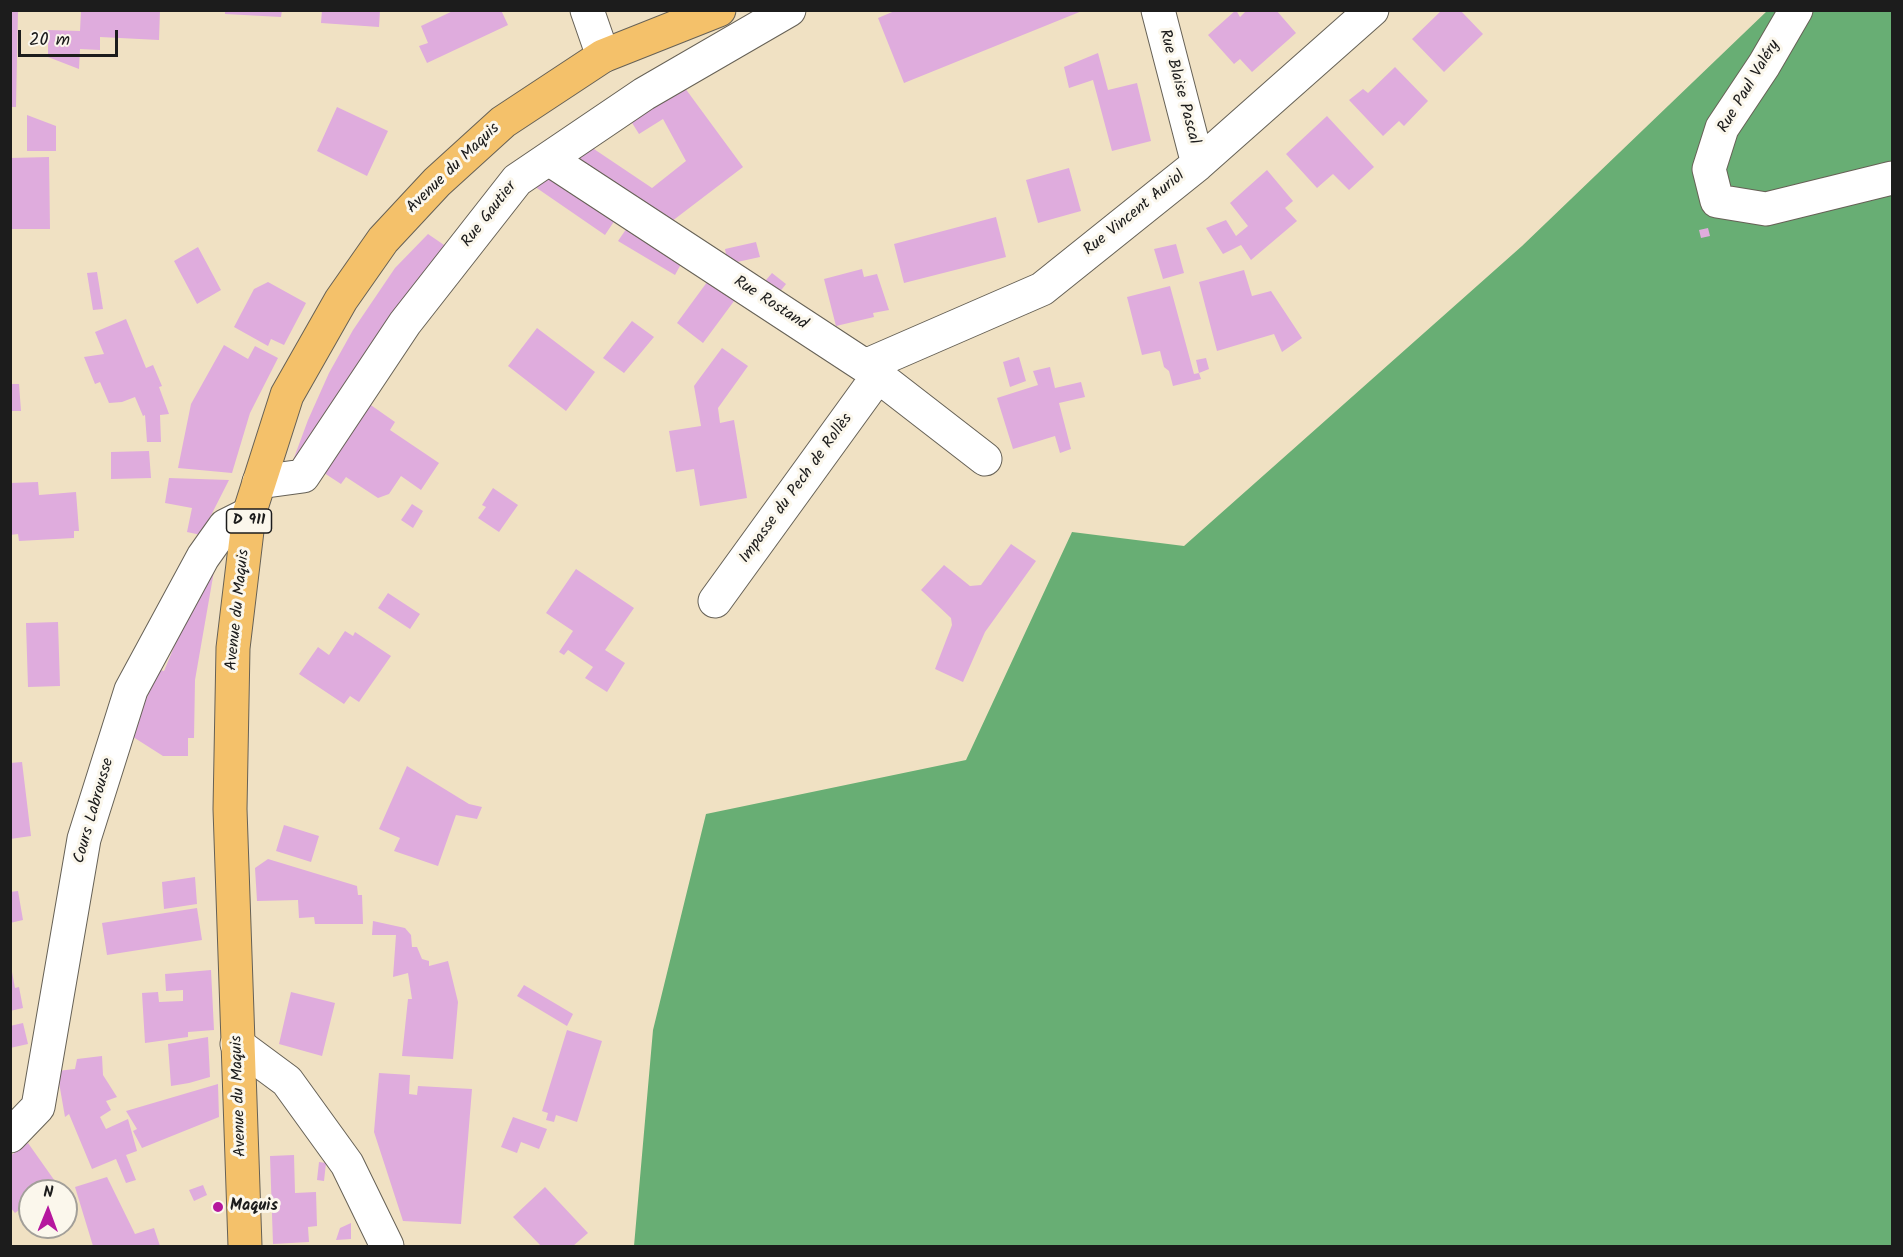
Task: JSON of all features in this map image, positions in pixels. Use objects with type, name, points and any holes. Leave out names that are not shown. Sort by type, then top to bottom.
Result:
[{"type":"main road","name":"Avenue du Maquis","points":[[245,1246],[230,809],[232,660],[249,514],[287,395],[341,300],[383,240],[437,182],[503,122],[603,56],[719,10]]},
{"type":"street","points":[[586,10],[603,56]]},
{"type":"street","name":"Rue Gautier","points":[[259,482],[303,476],[405,323],[517,180],[644,94],[789,10]]},
{"type":"street","name":"Rue Blaise Pascal","points":[[1158,10],[1198,164]]},
{"type":"street","name":"Rue Vincent Auriol","points":[[872,371],[1042,290],[1198,164],[1372,10]]},
{"type":"street","name":"Rue Paul Valéry","points":[[1796,10],[1764,65],[1722,128],[1709,169],[1716,201],[1766,209],[1893,178]]},
{"type":"street","name":"Rue Rostand","points":[[549,159],[872,371],[985,459]]},
{"type":"street","name":"Impasse du Pech de Rollès","points":[[715,601],[872,371]]},
{"type":"street","name":"Cours Labrousse","points":[[10,1137],[38,1107],[84,839],[131,690],[203,557],[225,526],[249,514]]},
{"type":"street","points":[[237,1044],[287,1081],[347,1164],[387,1246]]},
{"type":"green space","points":[[1767,11],[1892,11],[1892,1246],[634,1246],[653,1030],[706,814],[966,760],[1072,532],[1184,546],[1522,246]]},
{"type":"building","points":[[10,10],[18,10],[16,107],[10,107]]},
{"type":"building","points":[[81,10],[160,10],[159,40],[100,37],[100,50],[80,49],[79,69],[48,57],[48,30],[80,31]]},
{"type":"building","points":[[225,10],[282,10],[281,17],[225,14]]},
{"type":"building","points":[[322,10],[380,10],[379,27],[321,23]]},
{"type":"building","points":[[455,10],[501,10],[508,25],[427,63],[419,46],[428,43],[421,26]]},
{"type":"building","points":[[897,10],[1082,11],[904,83],[878,18]]},
{"type":"building","points":[[1236,10],[1240,17],[1247,10],[1276,10],[1296,33],[1252,72],[1240,59],[1234,64],[1208,35]]},
{"type":"building","points":[[1442,10],[1460,10],[1483,34],[1444,72],[1412,39]]},
{"type":"building","points":[[1098,53],[1108,90],[1137,83],[1151,141],[1112,151],[1093,80],[1069,88],[1064,67]]},
{"type":"building","points":[[1395,67],[1428,101],[1404,126],[1399,121],[1383,136],[1349,100],[1363,89],[1368,93]]},
{"type":"building","points":[[682,84],[743,167],[663,228],[568,161],[588,145],[652,188],[686,161],[663,119],[639,134],[629,118]]},
{"type":"building","points":[[337,107],[388,131],[367,176],[317,151]]},
{"type":"building","points":[[27,115],[56,126],[56,151],[27,151]]},
{"type":"building","points":[[1327,116],[1374,167],[1349,190],[1333,174],[1317,188],[1286,154]]},
{"type":"building","points":[[49,157],[50,229],[10,229],[10,158]]},
{"type":"building","points":[[1069,168],[1081,211],[1038,223],[1026,180]]},
{"type":"building","points":[[551,169],[619,214],[605,235],[528,182]]},
{"type":"building","points":[[1267,170],[1293,201],[1285,208],[1297,221],[1251,260],[1241,245],[1223,254],[1206,228],[1226,220],[1236,236],[1248,226],[1230,203]]},
{"type":"building","points":[[996,217],[1006,257],[904,283],[894,244]]},
{"type":"building","points":[[631,222],[686,255],[675,275],[618,241]]},
{"type":"building","points":[[1708,228],[1710,236],[1701,238],[1699,230]]},
{"type":"building","points":[[428,234],[447,247],[291,466],[329,373],[353,330],[395,268]]},
{"type":"building","points":[[756,242],[760,257],[728,264],[725,249]]},
{"type":"building","points":[[1176,244],[1184,273],[1163,279],[1154,249]]},
{"type":"building","points":[[198,247],[221,290],[197,304],[174,261]]},
{"type":"building","points":[[862,269],[864,277],[877,274],[889,310],[873,313],[874,317],[836,326],[824,279]]},
{"type":"building","points":[[1244,270],[1252,296],[1271,291],[1302,338],[1282,352],[1274,334],[1217,351],[1199,282]]},
{"type":"building","points":[[97,272],[103,309],[93,310],[87,273]]},
{"type":"building","points":[[772,273],[786,284],[775,298],[761,286]]},
{"type":"building","points":[[713,274],[740,293],[703,343],[677,323]]},
{"type":"building","points":[[268,282],[306,303],[284,345],[271,339],[268,346],[234,327],[254,289]]},
{"type":"building","points":[[1170,286],[1194,374],[1199,373],[1201,379],[1173,386],[1169,371],[1164,367],[1160,351],[1142,355],[1127,297]]},
{"type":"building","points":[[126,319],[146,368],[153,365],[162,386],[159,387],[169,414],[160,415],[161,442],[147,442],[145,415],[143,416],[135,397],[122,402],[109,403],[100,382],[95,384],[84,357],[104,354],[95,332]]},
{"type":"building","points":[[632,321],[654,337],[624,373],[603,358]]},
{"type":"building","points":[[537,328],[595,372],[566,411],[508,366]]},
{"type":"building","points":[[224,345],[248,359],[255,346],[278,358],[250,413],[232,473],[178,468],[191,404]]},
{"type":"building","points":[[722,348],[748,366],[718,408],[720,423],[734,420],[747,498],[700,506],[694,469],[676,472],[669,431],[701,426],[694,386]]},
{"type":"building","points":[[1019,357],[1026,381],[1010,387],[1003,362]]},
{"type":"building","points":[[1206,358],[1209,369],[1199,373],[1196,360]]},
{"type":"building","points":[[1050,367],[1055,388],[1081,382],[1085,397],[1059,403],[1071,449],[1060,453],[1055,436],[1013,449],[997,398],[1038,385],[1033,371]]},
{"type":"building","points":[[10,384],[19,384],[21,411],[10,411]]},
{"type":"building","points":[[365,401],[395,422],[390,430],[439,463],[421,490],[401,476],[389,494],[378,498],[346,477],[341,484],[321,471]]},
{"type":"building","points":[[149,451],[151,478],[111,479],[111,452]]},
{"type":"building","points":[[169,478],[229,480],[201,535],[187,532],[192,508],[165,503]]},
{"type":"building","points":[[38,482],[39,495],[76,492],[79,531],[74,531],[74,538],[19,541],[18,534],[10,535],[10,483]]},
{"type":"building","points":[[493,488],[518,505],[499,532],[478,518],[486,507],[482,505]]},
{"type":"building","points":[[412,504],[423,511],[413,528],[401,520]]},
{"type":"building","points":[[1011,544],[1036,561],[985,632],[963,682],[935,669],[952,625],[951,618],[921,590],[944,565],[970,586],[981,585]]},
{"type":"building","points":[[576,569],[634,608],[605,650],[625,663],[607,692],[585,678],[593,667],[568,650],[564,655],[559,652],[573,631],[546,613]]},
{"type":"building","points":[[206,570],[214,571],[195,680],[194,738],[188,738],[188,756],[163,756],[130,735],[159,670],[164,671]]},
{"type":"building","points":[[388,593],[420,614],[410,629],[378,608]]},
{"type":"building","points":[[58,622],[60,686],[28,687],[26,623]]},
{"type":"building","points":[[345,631],[353,636],[355,632],[391,656],[359,702],[350,696],[344,704],[299,674],[318,647],[329,655]]},
{"type":"building","points":[[22,762],[31,836],[10,839],[10,763]]},
{"type":"building","points":[[407,766],[469,804],[482,807],[477,819],[456,815],[438,866],[394,851],[400,838],[379,829]]},
{"type":"building","points":[[284,825],[319,836],[311,862],[276,851]]},
{"type":"building","points":[[268,859],[357,886],[358,895],[362,895],[363,924],[315,924],[314,917],[299,918],[298,900],[257,901],[255,868]]},
{"type":"building","points":[[195,877],[197,904],[164,909],[162,882]]},
{"type":"building","points":[[18,891],[23,920],[10,923],[10,892]]},
{"type":"building","points":[[197,908],[202,940],[107,955],[102,923]]},
{"type":"building","points":[[373,921],[405,928],[411,935],[412,947],[417,947],[422,959],[429,961],[429,966],[448,961],[458,1002],[453,1059],[402,1056],[408,999],[412,999],[408,973],[393,977],[396,935],[372,935]]},
{"type":"building","points":[[211,970],[214,1030],[188,1032],[188,1037],[145,1043],[142,993],[158,992],[159,1002],[183,1001],[183,990],[166,991],[165,974]]},
{"type":"building","points":[[12,972],[15,988],[19,987],[23,1008],[10,1011]]},
{"type":"building","points":[[524,985],[573,1014],[567,1026],[517,996]]},
{"type":"building","points":[[291,992],[335,1003],[322,1056],[279,1044]]},
{"type":"building","points":[[23,1023],[28,1044],[10,1048],[10,1026]]},
{"type":"building","points":[[567,1030],[602,1041],[577,1122],[556,1115],[554,1122],[546,1120],[548,1113],[542,1111]]},
{"type":"building","points":[[208,1037],[210,1077],[171,1086],[168,1044]]},
{"type":"building","points":[[102,1056],[103,1075],[117,1097],[106,1101],[111,1110],[100,1117],[106,1129],[128,1119],[137,1151],[126,1155],[136,1180],[126,1183],[116,1159],[92,1169],[69,1114],[65,1117],[57,1071],[75,1069],[77,1059]]},
{"type":"building","points":[[379,1073],[410,1075],[409,1094],[417,1095],[418,1086],[472,1089],[461,1224],[403,1221],[374,1132]]},
{"type":"building","points":[[218,1084],[219,1117],[142,1148],[133,1131],[137,1129],[126,1111]]},
{"type":"building","points":[[513,1117],[547,1129],[539,1149],[521,1142],[517,1153],[501,1147]]},
{"type":"building","points":[[28,1143],[53,1179],[18,1179],[18,1211],[15,1213],[10,1207],[10,1156]]},
{"type":"building","points":[[294,1155],[295,1193],[316,1192],[317,1226],[308,1227],[309,1242],[273,1244],[270,1156]]},
{"type":"building","points":[[319,1162],[326,1163],[324,1181],[317,1180]]},
{"type":"building","points":[[107,1177],[135,1234],[154,1228],[160,1246],[93,1246],[78,1197],[78,1186]]},
{"type":"building","points":[[203,1185],[207,1195],[194,1201],[189,1190]]},
{"type":"building","points":[[545,1187],[588,1233],[573,1246],[541,1246],[513,1217]]},
{"type":"building","points":[[351,1223],[351,1239],[336,1240],[340,1228]]},
{"type":"place","name":"Maquis","points":[[218,1207]]}]
